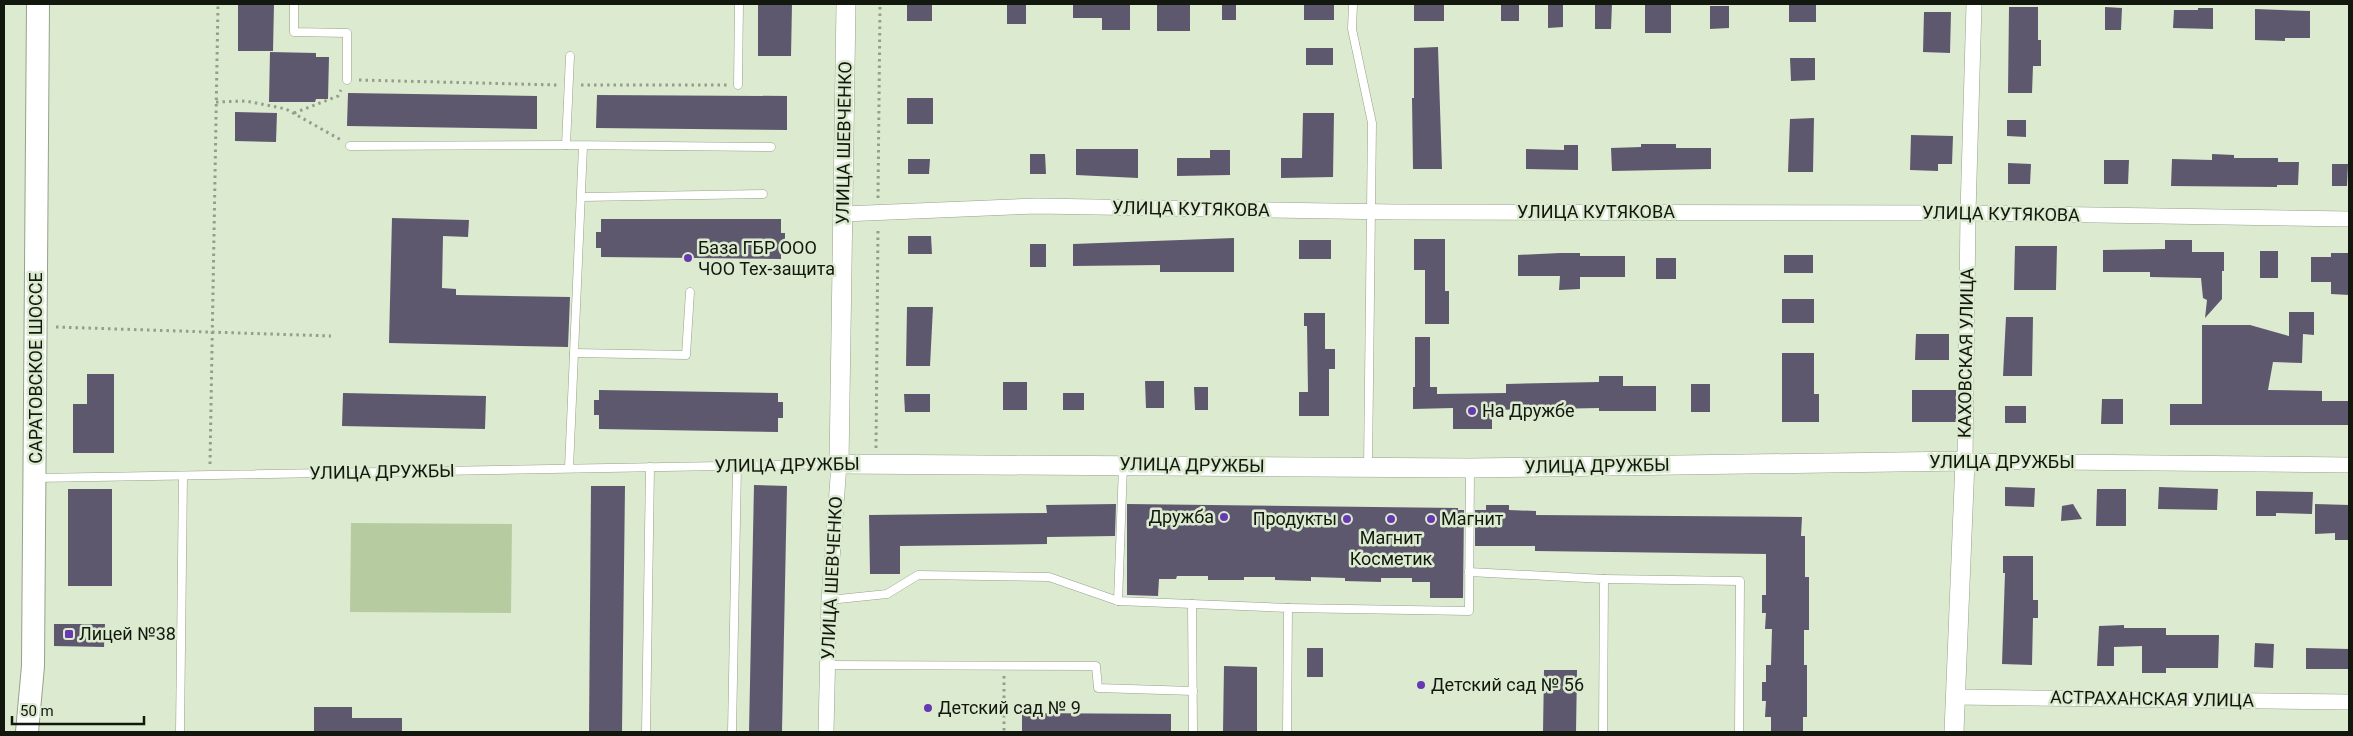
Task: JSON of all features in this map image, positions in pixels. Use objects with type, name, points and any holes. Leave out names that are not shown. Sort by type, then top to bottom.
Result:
[{"type":"main road","name":"САРАТОВСКОЕ ШОССЕ","points":[[27,732],[33,666],[38,4]]},
{"type":"street","name":"УЛИЦА ШЕВЧЕНКО","points":[[826,732],[829,600],[839,464],[846,4]]},
{"type":"street","name":"КАХОВСКАЯ УЛИЦА","points":[[1954,732],[1965,461],[1968,213],[1974,4]]},
{"type":"street","name":"УЛИЦА КУТЯКОВА","points":[[843,214],[1037,206],[1371,211],[1968,213],[2349,219]]},
{"type":"street","name":"УЛИЦА ДРУЖБЫ","points":[[839,464],[1123,464],[1470,468],[1965,461],[2349,465]]},
{"type":"street","name":"АСТРАХАНСКАЯ УЛИЦА","points":[[1954,697],[2349,702]]},
{"type":"lane","points":[[294,4],[294,32],[347,32],[347,80]]},
{"type":"lane","points":[[738,85],[739,4]]},
{"type":"lane","points":[[1354,4],[1352,29],[1372,123],[1368,467]]},
{"type":"lane","points":[[566,145],[570,56]]},
{"type":"lane","points":[[350,146],[566,145],[771,147]]},
{"type":"lane","points":[[569,468],[583,146]]},
{"type":"lane","points":[[582,197],[763,194]]},
{"type":"lane","points":[[574,354],[686,355],[690,292]]},
{"type":"lane","name":"УЛИЦА ДРУЖБЫ","points":[[35,478],[839,464]]},
{"type":"lane","points":[[1118,601],[1123,464]]},
{"type":"lane","points":[[732,732],[737,466]]},
{"type":"lane","points":[[646,732],[650,467]]},
{"type":"lane","points":[[829,600],[887,594],[918,575],[1049,576],[1118,601],[1288,608],[1470,611],[1470,468]]},
{"type":"lane","points":[[180,732],[183,476]]},
{"type":"lane","points":[[1469,572],[1604,579],[1740,581],[1739,732]]},
{"type":"lane","points":[[1603,732],[1604,579]]},
{"type":"lane","points":[[1192,604],[1194,732]]},
{"type":"lane","points":[[1287,732],[1288,608]]},
{"type":"lane","points":[[828,665],[1096,666],[1098,688],[1193,691]]},
{"type":"path","points":[[210,475],[218,4]]},
{"type":"path","points":[[876,464],[880,4]]},
{"type":"path","points":[[294,113],[338,96],[347,80],[568,85],[738,85]]},
{"type":"path","points":[[216,102],[246,101],[286,109],[350,146]]},
{"type":"path","points":[[56,327],[331,336]]},
{"type":"path","points":[[1004,666],[1004,732]]},
{"type":"green space","points":[[351,523],[512,524],[511,613],[350,612]]},
{"type":"building","points":[[238,4],[274,4],[273,51],[238,51]]},
{"type":"building","points":[[758,4],[792,4],[791,56],[758,56]]},
{"type":"building","points":[[907,4],[932,4],[932,21],[907,21]]},
{"type":"building","points":[[1007,4],[1026,4],[1026,24],[1007,24]]},
{"type":"building","points":[[1073,4],[1130,4],[1130,30],[1102,30],[1102,18],[1073,18]]},
{"type":"building","points":[[1157,4],[1190,4],[1190,31],[1157,31]]},
{"type":"building","points":[[1222,4],[1236,4],[1236,20],[1222,20]]},
{"type":"building","points":[[1304,4],[1334,4],[1334,20],[1304,20]]},
{"type":"building","points":[[1414,4],[1444,4],[1444,21],[1414,21]]},
{"type":"building","points":[[1501,4],[1519,4],[1519,21],[1501,21]]},
{"type":"building","points":[[1548,4],[1563,4],[1563,27],[1548,28]]},
{"type":"building","points":[[1595,4],[1612,4],[1611,29],[1595,29]]},
{"type":"building","points":[[1645,4],[1671,4],[1671,33],[1645,33]]},
{"type":"building","points":[[1789,4],[1816,4],[1816,22],[1789,22]]},
{"type":"building","points":[[1710,6],[1729,6],[1729,28],[1710,29]]},
{"type":"building","points":[[2009,7],[2038,7],[2038,40],[2041,40],[2041,66],[2033,66],[2032,93],[2008,93]]},
{"type":"building","points":[[2105,7],[2122,8],[2121,30],[2105,30]]},
{"type":"building","points":[[2198,8],[2213,8],[2213,29],[2173,28],[2174,10],[2198,10]]},
{"type":"building","points":[[2255,9],[2310,11],[2310,38],[2285,38],[2285,41],[2255,40]]},
{"type":"building","points":[[1924,12],[1951,12],[1950,53],[1923,52]]},
{"type":"building","points":[[1438,47],[1442,169],[1413,169],[1412,98],[1414,98],[1414,48]]},
{"type":"building","points":[[1306,48],[1333,48],[1333,65],[1306,65]]},
{"type":"building","points":[[270,52],[316,53],[316,57],[329,57],[328,99],[316,99],[315,102],[269,102]]},
{"type":"building","points":[[1790,58],[1815,58],[1815,80],[1791,81]]},
{"type":"building","points":[[348,93],[537,96],[537,129],[347,126]]},
{"type":"building","points":[[597,95],[787,96],[787,130],[596,128]]},
{"type":"building","points":[[907,98],[933,98],[933,124],[907,124]]},
{"type":"building","points":[[235,112],[277,113],[276,142],[235,141]]},
{"type":"building","points":[[1303,113],[1334,113],[1333,177],[1281,178],[1281,158],[1302,158]]},
{"type":"building","points":[[1814,118],[1813,172],[1788,172],[1790,119]]},
{"type":"building","points":[[2007,120],[2026,120],[2026,137],[2007,136]]},
{"type":"building","points":[[1911,135],[1953,136],[1952,164],[1938,164],[1938,171],[1910,170]]},
{"type":"building","points":[[1641,144],[1676,144],[1676,148],[1711,148],[1711,169],[1612,171],[1611,148],[1641,147]]},
{"type":"building","points":[[1564,145],[1578,145],[1578,170],[1526,169],[1526,149],[1564,150]]},
{"type":"building","points":[[1076,149],[1138,149],[1138,178],[1076,175]]},
{"type":"building","points":[[1210,150],[1230,150],[1230,175],[1177,176],[1177,158],[1210,158]]},
{"type":"building","points":[[1030,154],[1045,154],[1046,174],[1030,174]]},
{"type":"building","points":[[2212,154],[2234,155],[2234,158],[2278,158],[2278,162],[2299,162],[2298,185],[2277,185],[2277,187],[2171,186],[2172,159],[2212,160]]},
{"type":"building","points":[[908,159],[930,159],[929,174],[908,174]]},
{"type":"building","points":[[2104,160],[2129,160],[2128,184],[2104,184]]},
{"type":"building","points":[[2008,163],[2031,164],[2030,184],[2008,184]]},
{"type":"building","points":[[2332,164],[2348,164],[2347,186],[2332,186]]},
{"type":"building","points":[[392,218],[469,220],[468,237],[443,236],[442,288],[456,289],[456,295],[570,297],[568,347],[389,343]]},
{"type":"building","points":[[601,219],[781,219],[781,233],[785,233],[785,249],[781,249],[781,259],[601,257],[601,248],[596,248],[596,232],[601,232]]},
{"type":"building","points":[[908,236],[931,236],[932,254],[908,254]]},
{"type":"building","points":[[1234,238],[1234,272],[1160,272],[1160,265],[1073,266],[1073,244]]},
{"type":"building","points":[[1414,239],[1445,239],[1445,291],[1449,291],[1449,324],[1425,324],[1425,270],[1414,270]]},
{"type":"building","points":[[1299,240],[1331,240],[1331,259],[1299,259]]},
{"type":"building","points":[[2165,240],[2192,240],[2192,252],[2224,252],[2222,299],[2205,318],[2207,300],[2203,298],[2201,278],[2150,277],[2150,272],[2103,272],[2103,250],[2165,249]]},
{"type":"building","points":[[1030,244],[1046,244],[1046,267],[1030,267]]},
{"type":"building","points":[[2015,246],[2057,246],[2056,290],[2014,290]]},
{"type":"building","points":[[2260,251],[2278,251],[2278,278],[2260,278]]},
{"type":"building","points":[[1580,253],[1580,256],[1625,256],[1625,277],[1580,277],[1580,289],[1559,290],[1560,276],[1518,276],[1518,255]]},
{"type":"building","points":[[2331,253],[2349,253],[2349,295],[2331,294],[2331,282],[2311,282],[2311,257],[2331,257]]},
{"type":"building","points":[[1784,255],[1813,255],[1813,273],[1784,273]]},
{"type":"building","points":[[1656,258],[1676,258],[1676,279],[1656,279]]},
{"type":"building","points":[[1782,299],[1814,299],[1814,323],[1782,323]]},
{"type":"building","points":[[907,307],[933,307],[930,366],[906,366]]},
{"type":"building","points":[[2289,312],[2314,312],[2314,335],[2303,334],[2302,363],[2273,362],[2268,390],[2322,391],[2322,401],[2349,401],[2349,425],[2170,425],[2170,404],[2202,404],[2202,325],[2250,325],[2289,336]]},
{"type":"building","points":[[1304,313],[1325,313],[1325,349],[1335,349],[1335,369],[1329,369],[1329,416],[1299,416],[1299,392],[1308,392],[1307,326],[1304,326]]},
{"type":"building","points":[[2006,317],[2033,317],[2032,376],[2003,376]]},
{"type":"building","points":[[1916,334],[1949,334],[1949,360],[1915,360]]},
{"type":"building","points":[[1415,337],[1430,337],[1430,387],[1437,387],[1437,394],[1506,393],[1506,384],[1599,382],[1599,376],[1623,376],[1623,386],[1656,386],[1656,411],[1599,411],[1599,408],[1492,410],[1492,429],[1453,429],[1453,408],[1413,409]]},
{"type":"building","points":[[1782,353],[1814,353],[1814,394],[1819,394],[1819,422],[1782,422]]},
{"type":"building","points":[[87,374],[114,374],[114,453],[73,453],[73,404],[87,404]]},
{"type":"building","points":[[1145,381],[1164,381],[1164,408],[1146,408]]},
{"type":"building","points":[[1003,382],[1027,382],[1027,410],[1003,410]]},
{"type":"building","points":[[1691,384],[1710,384],[1710,412],[1691,412]]},
{"type":"building","points":[[1194,387],[1208,387],[1208,410],[1195,410]]},
{"type":"building","points":[[599,390],[778,393],[778,402],[783,402],[783,418],[778,418],[778,432],[599,429],[599,415],[594,415],[594,400],[599,400]]},
{"type":"building","points":[[1912,390],[1956,390],[1956,422],[1912,422]]},
{"type":"building","points":[[343,393],[486,396],[485,429],[342,426]]},
{"type":"building","points":[[1063,393],[1084,393],[1084,410],[1063,410]]},
{"type":"building","points":[[904,394],[930,394],[930,412],[905,412]]},
{"type":"building","points":[[2102,399],[2123,399],[2123,424],[2101,424]]},
{"type":"building","points":[[2005,406],[2026,406],[2026,423],[2005,423]]},
{"type":"building","points":[[754,485],[787,486],[782,732],[749,732]]},
{"type":"building","points":[[591,486],[625,486],[622,732],[589,732]]},
{"type":"building","points":[[2005,487],[2035,488],[2034,507],[2005,506]]},
{"type":"building","points":[[2159,487],[2218,489],[2217,510],[2158,509]]},
{"type":"building","points":[[68,489],[112,489],[112,586],[68,586]]},
{"type":"building","points":[[2097,489],[2126,489],[2126,526],[2096,526]]},
{"type":"building","points":[[2256,491],[2313,492],[2312,514],[2276,513],[2276,516],[2256,516]]},
{"type":"building","points":[[1116,504],[1115,536],[1047,537],[1047,544],[900,546],[900,574],[870,574],[869,515],[1047,513],[1046,505]]},
{"type":"building","points":[[1127,504],[1458,508],[1458,510],[1464,510],[1463,598],[1430,598],[1430,582],[1412,582],[1412,578],[1381,578],[1381,582],[1345,581],[1345,578],[1311,577],[1311,581],[1275,580],[1275,577],[1244,577],[1244,580],[1208,580],[1208,576],[1177,576],[1176,579],[1159,579],[1158,596],[1127,595]]},
{"type":"building","points":[[2073,504],[2082,519],[2061,521],[2062,506]]},
{"type":"building","points":[[2315,504],[2349,505],[2349,540],[2335,540],[2335,533],[2315,534]]},
{"type":"building","points":[[1486,505],[1509,505],[1509,510],[1536,511],[1536,515],[1802,517],[1801,536],[1805,536],[1805,577],[1809,577],[1809,630],[1804,630],[1804,665],[1807,665],[1807,717],[1803,717],[1803,732],[1771,732],[1771,717],[1765,717],[1766,701],[1762,701],[1762,682],[1766,682],[1766,665],[1771,665],[1772,629],[1765,629],[1766,613],[1762,613],[1762,595],[1766,595],[1766,554],[1535,551],[1535,546],[1475,546],[1475,510],[1486,510]]},
{"type":"building","points":[[2003,556],[2033,556],[2033,600],[2038,600],[2038,618],[2033,618],[2032,665],[2002,664],[2005,573],[2003,573]]},
{"type":"building","points":[[54,624],[105,624],[104,647],[54,646]]},
{"type":"building","points":[[2124,625],[2124,628],[2166,628],[2166,635],[2219,635],[2218,668],[2166,668],[2166,673],[2142,673],[2142,646],[2114,647],[2114,666],[2097,666],[2099,626]]},
{"type":"building","points":[[2255,643],[2274,644],[2273,668],[2254,667]]},
{"type":"building","points":[[1307,648],[1323,648],[1323,677],[1307,677]]},
{"type":"building","points":[[2306,648],[2349,649],[2349,669],[2306,669]]},
{"type":"building","points":[[1224,666],[1257,667],[1257,732],[1223,732]]},
{"type":"building","points":[[1544,670],[1577,670],[1576,732],[1543,732]]},
{"type":"building","points":[[314,707],[352,707],[352,718],[402,718],[402,732],[314,732]]},
{"type":"building","points":[[1022,713],[1171,714],[1171,732],[1022,732]]},
{"type":"place","name":"База ГБР ООО ЧОО Тех-защита","points":[[688,258]]},
{"type":"place","name":"На Дружбе","points":[[1472,411]]},
{"type":"place","name":"Дружба","points":[[1224,517]]},
{"type":"place","name":"Продукты","points":[[1347,519]]},
{"type":"place","name":"Магнит Косметик","points":[[1391,519]]},
{"type":"place","name":"Магнит","points":[[1431,519]]},
{"type":"place","name":"Лицей №38","points":[[69,634]]},
{"type":"place","name":"Детский сад № 56","points":[[1421,685]]},
{"type":"place","name":"Детский сад № 9","points":[[928,708]]}]
